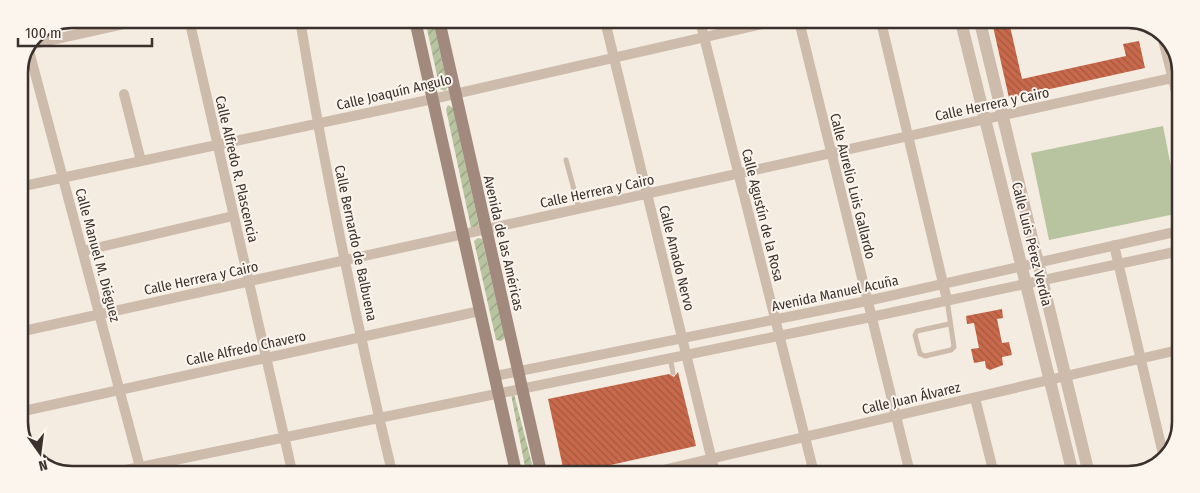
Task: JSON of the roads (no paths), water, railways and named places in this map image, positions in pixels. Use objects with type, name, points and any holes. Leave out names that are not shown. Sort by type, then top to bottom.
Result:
[{"type":"main road","points":[[417,28],[515,466]]},
{"type":"main road","name":"Avenida de las Américas","points":[[441,28],[540,466]]},
{"type":"street","points":[[37,44],[107,28]]},
{"type":"street","name":"Calle Alfredo R. Plascencia","points":[[191,28],[291,466]]},
{"type":"street","name":"Calle Bernardo de Balbuena","points":[[301,28],[317,123],[345,261],[391,466]]},
{"type":"street","name":"Calle Amado Nervo","points":[[607,28],[714,466]]},
{"type":"street","name":"Calle Agustín de la Rosa","points":[[702,28],[812,466]]},
{"type":"street","name":"Calle Joaquín Angulo","points":[[28,185],[433,98],[743,28]]},
{"type":"street","name":"Calle Aurelio Luis Gallardo","points":[[801,28],[908,466]]},
{"type":"street","points":[[883,28],[910,136],[947,300]]},
{"type":"street","name":"Calle Luis Pérez Verdia","points":[[962,28],[1071,466]]},
{"type":"street","name":"Calle Luis Pérez Verdia","points":[[981,28],[1087,466]]},
{"type":"street","name":"Calle Manuel M. Diéguez","points":[[31,55],[140,466]]},
{"type":"street","name":"Calle Herrera y Cairo","points":[[28,330],[1172,78]]},
{"type":"street","points":[[124,94],[141,161]]},
{"type":"street","points":[[82,251],[233,216]]},
{"type":"street","name":"Avenida Manuel Acuña","points":[[495,376],[867,301],[1022,268],[1172,233]]},
{"type":"street","points":[[1114,245],[1162,449]]},
{"type":"street","name":"Avenida Manuel Acuña","points":[[150,466],[379,416],[778,334],[871,317],[1026,282],[1172,252]]},
{"type":"street","name":"Calle Alfredo Chavero","points":[[28,410],[480,311]]},
{"type":"street","name":"Calle Juan Álvarez","points":[[677,466],[1172,351]]},
{"type":"street","points":[[975,398],[992,466]]},
{"type":"lane","points":[[566,160],[580,209]]},
{"type":"lane","points":[[947,300],[953,349],[925,356],[920,354],[915,335],[917,331],[949,324]]},
{"type":"lane","points":[[670,356],[673,373]]}]
